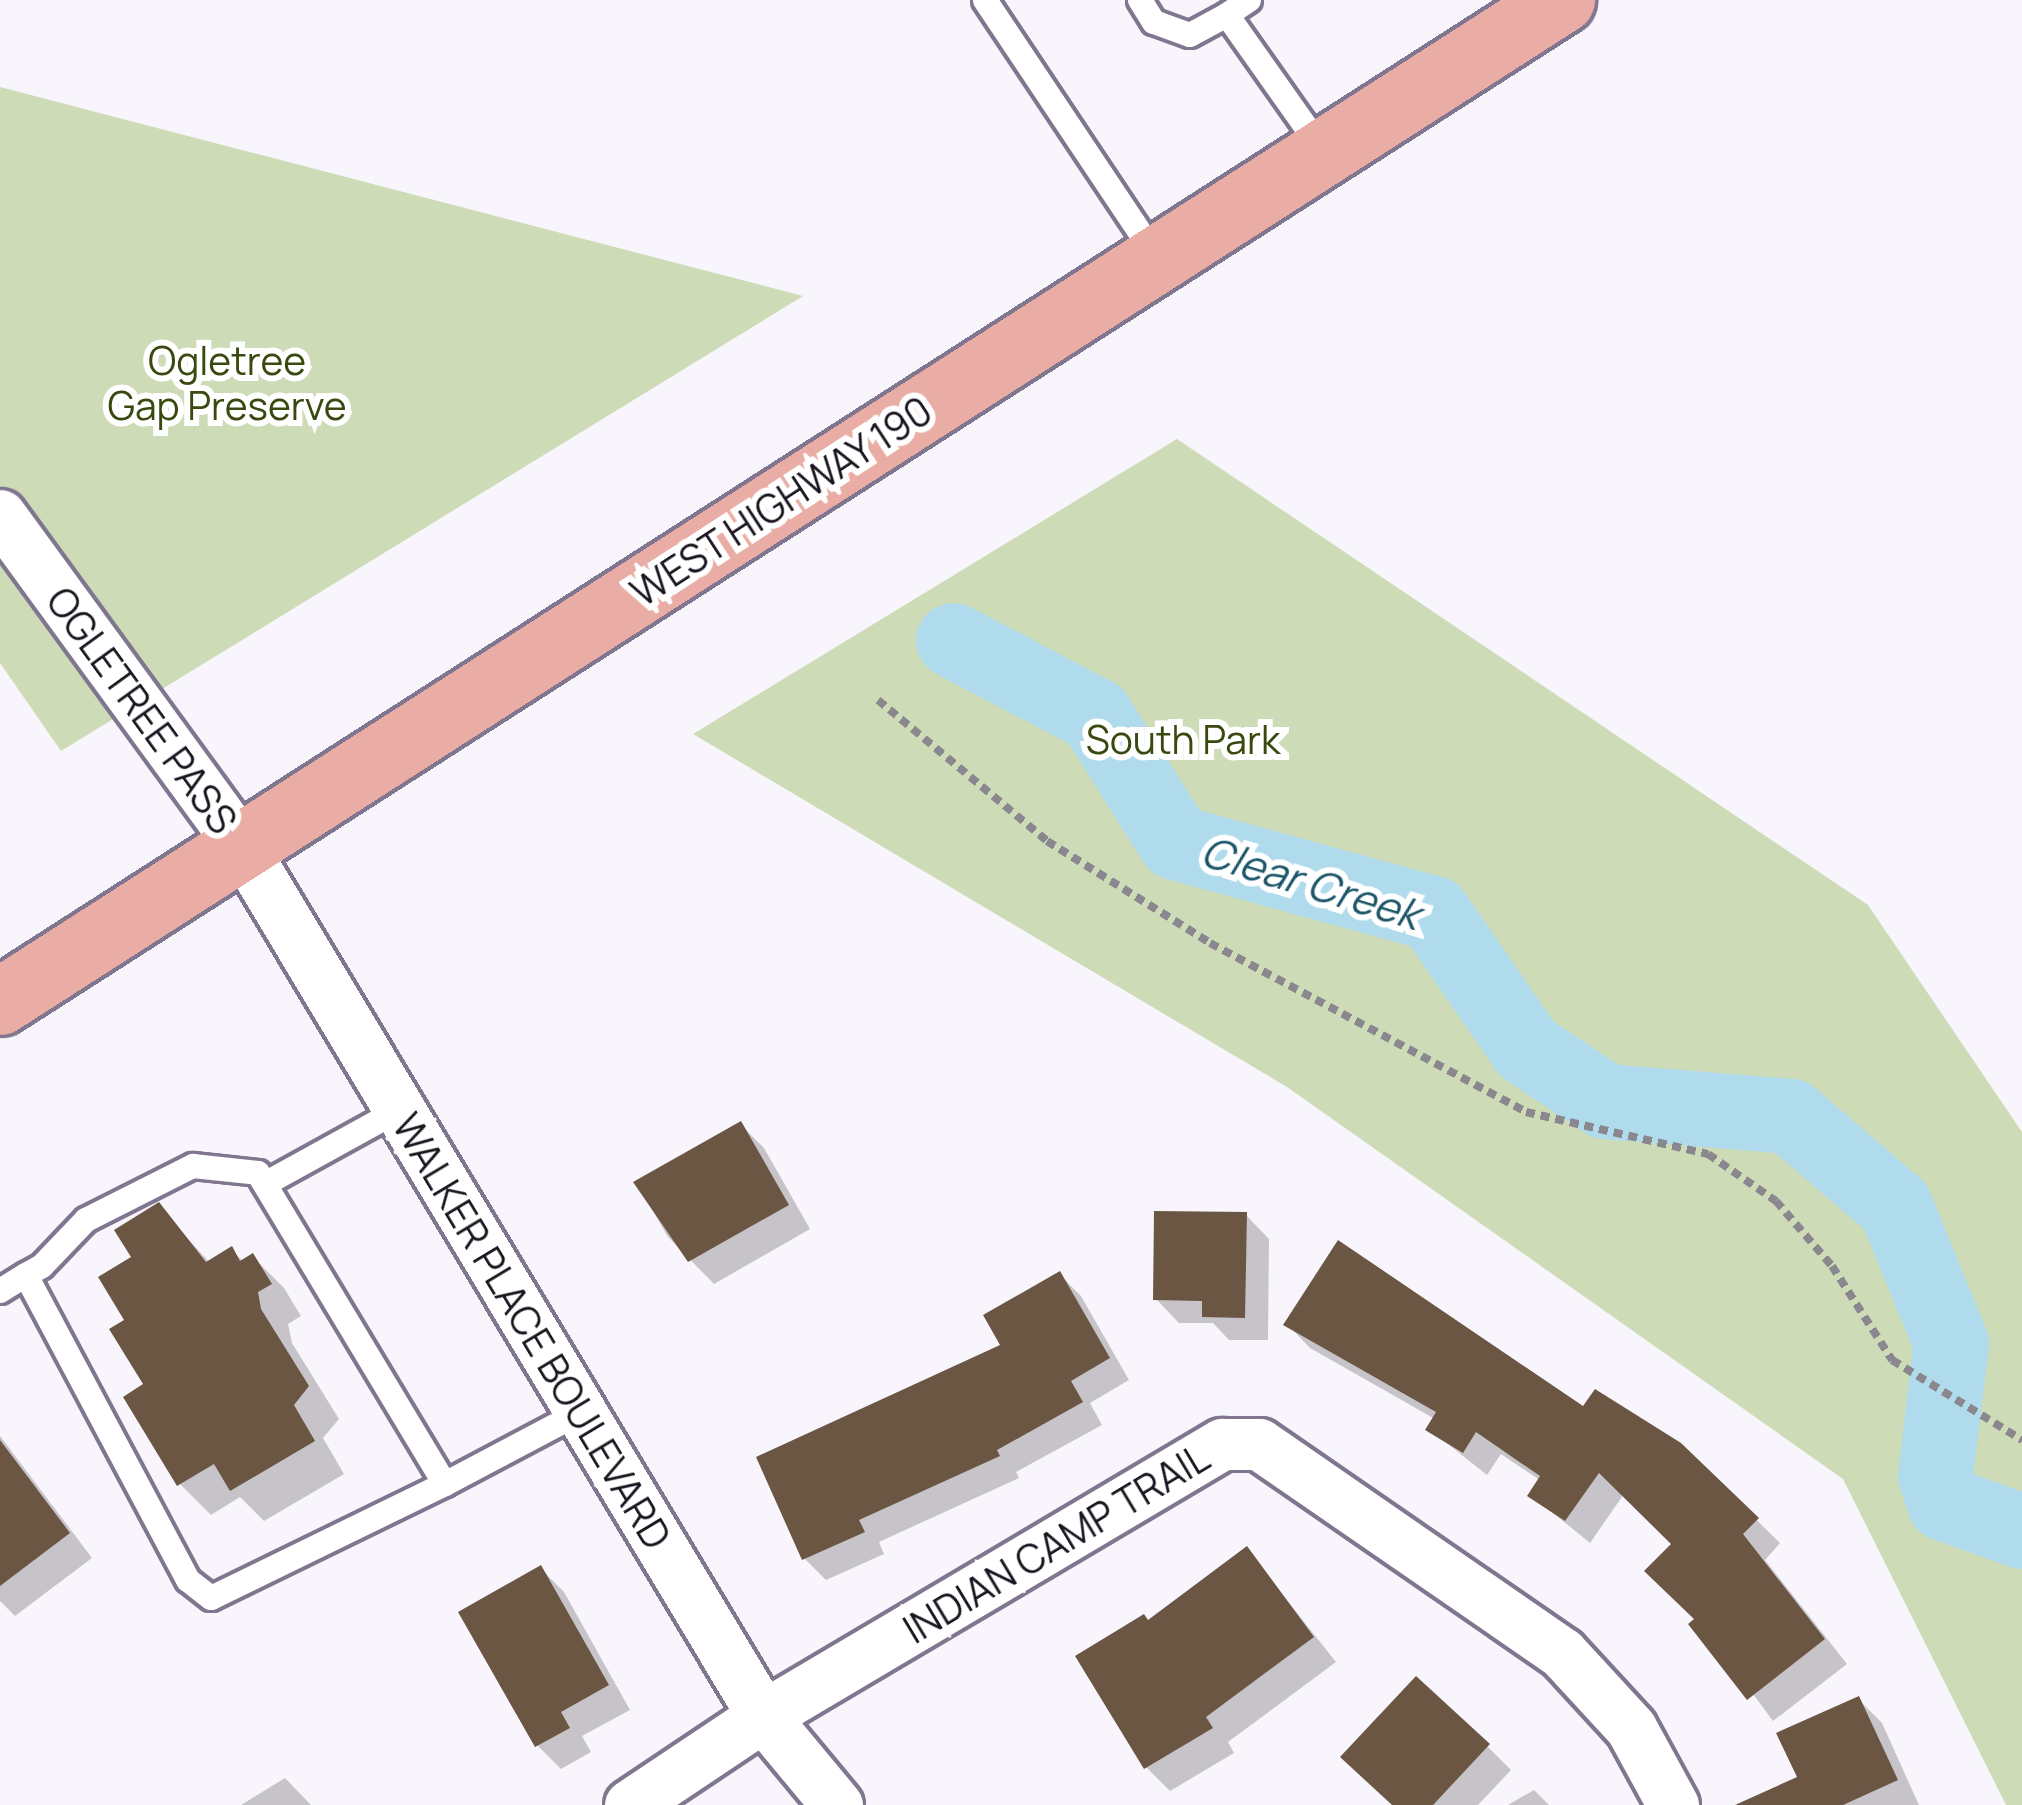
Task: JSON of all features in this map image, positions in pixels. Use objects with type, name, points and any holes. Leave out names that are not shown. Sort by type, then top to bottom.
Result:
[{"type":"main road","name":"WEST HIGHWAY 190","points":[[0,1002],[1324,153],[1498,28],[1562,0]]},
{"type":"street","name":"OGLETREE PASS","points":[[0,514],[242,847]]},
{"type":"street","name":"WALKER PLACE BOULEVARD","points":[[242,847],[764,1717],[837,1805]]},
{"type":"street","name":"INDIAN CAMP TRAIL","points":[[630,1805],[764,1717],[1222,1444],[1259,1444],[1562,1653],[1630,1728],[1673,1805]]},
{"type":"lane","points":[[985,0],[1158,259]]},
{"type":"lane","points":[[1140,0],[1154,22],[1190,35],[1249,0]]},
{"type":"lane","points":[[1227,16],[1324,153]]},
{"type":"lane","points":[[265,1184],[400,1110]]},
{"type":"lane","points":[[0,1291],[26,1275],[86,1220],[193,1166],[258,1173],[445,1484]]},
{"type":"lane","points":[[26,1275],[188,1580],[211,1598],[580,1412]]},
{"type":"path","points":[[878,700],[1047,841],[1248,964],[1526,1112],[1708,1154],[1776,1201],[1832,1266],[1892,1360],[1970,1413],[2022,1440]]},
{"type":"green space","name":"Ogletree Gap Preserve","points":[[0,87],[803,296],[61,751],[0,663]]},
{"type":"green space","name":"South Park","points":[[1177,439],[1868,905],[2022,1132],[2022,1805],[2006,1805],[1843,1479],[1287,1087],[693,734]]},
{"type":"building","points":[[741,1121],[789,1205],[688,1262],[633,1182]]},
{"type":"building","points":[[159,1202],[206,1262],[232,1246],[240,1261],[253,1253],[272,1284],[258,1292],[261,1309],[309,1386],[294,1405],[315,1441],[230,1491],[214,1464],[177,1486],[123,1397],[143,1384],[109,1329],[124,1320],[98,1277],[131,1257],[114,1230]]},
{"type":"building","points":[[1154,1211],[1247,1212],[1245,1318],[1202,1317],[1202,1301],[1153,1300]]},
{"type":"building","points":[[1338,1240],[1583,1406],[1595,1389],[1681,1443],[1759,1518],[1743,1534],[1825,1639],[1747,1700],[1688,1624],[1694,1619],[1644,1571],[1671,1544],[1599,1473],[1565,1521],[1527,1496],[1540,1476],[1476,1432],[1463,1453],[1425,1430],[1436,1412],[1283,1325]]},
{"type":"building","points":[[1060,1271],[1110,1358],[1071,1381],[1083,1402],[997,1450],[1000,1456],[859,1520],[865,1532],[802,1560],[756,1457],[1000,1345],[983,1315]]},
{"type":"building","points":[[0,1440],[70,1533],[0,1586]]},
{"type":"building","points":[[1247,1546],[1314,1637],[1206,1717],[1213,1728],[1144,1769],[1075,1656],[1144,1614],[1148,1620]]},
{"type":"building","points":[[541,1565],[609,1685],[561,1712],[570,1728],[535,1747],[458,1612]]},
{"type":"building","points":[[1416,1676],[1490,1744],[1433,1805],[1392,1805],[1340,1757]]},
{"type":"building","points":[[1859,1696],[1898,1780],[1843,1805],[1735,1805],[1797,1777],[1776,1733]]},
{"type":"waterway","name":"Clear Creek","points":[[953,640],[1095,715],[1175,842],[1433,913],[1526,1048],[1605,1101],[1790,1116],[1895,1206],[1951,1343],[1935,1475],[1944,1503],[2022,1531]]}]
